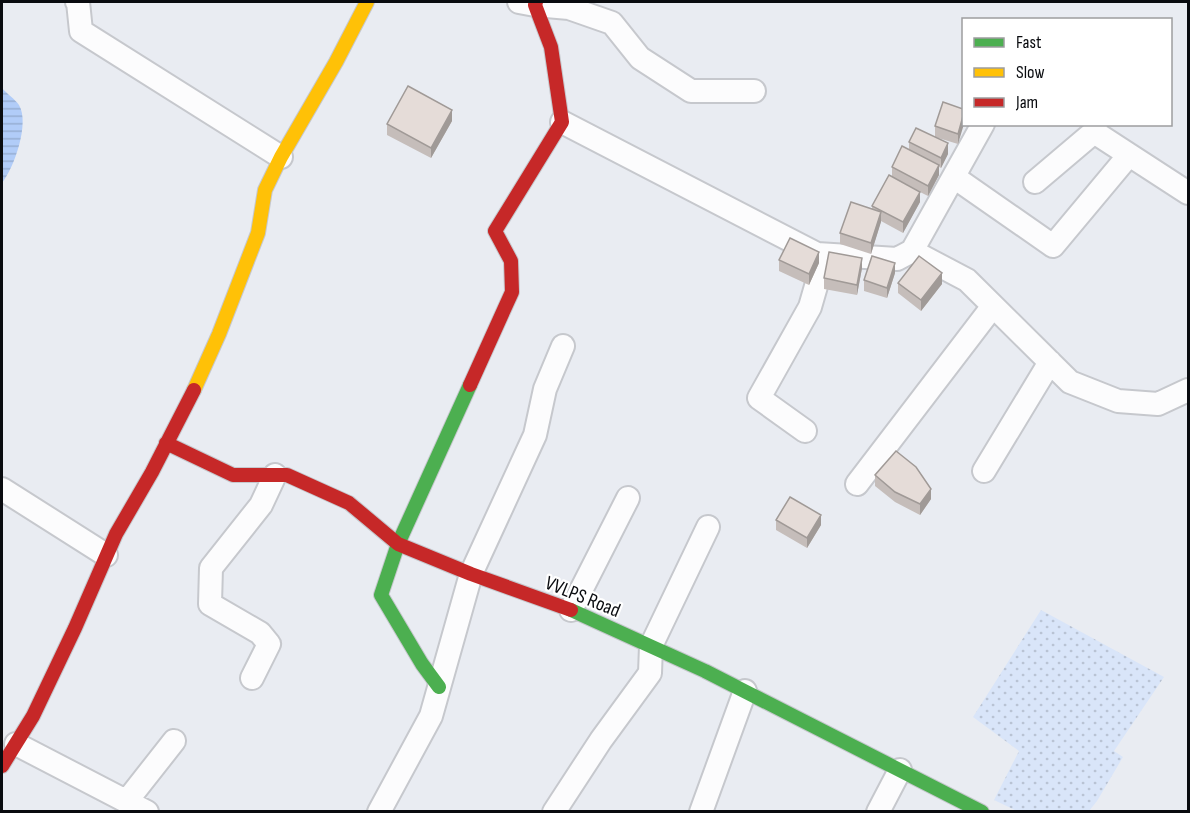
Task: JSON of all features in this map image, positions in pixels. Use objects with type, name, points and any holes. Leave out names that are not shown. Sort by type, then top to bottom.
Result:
[{"type":"street","points":[[78,2],[81,31],[281,157]]},
{"type":"street","points":[[2,766],[33,716],[116,534],[152,472],[196,386],[219,334],[258,232],[265,190],[367,2]]},
{"type":"street","points":[[530,3],[568,8],[612,23],[640,58],[691,91],[754,91]]},
{"type":"street","points":[[439,687],[422,664],[381,595],[399,544],[512,292],[512,261],[495,231],[562,122],[551,47],[530,3]]},
{"type":"street","points":[[562,122],[817,254],[897,259],[912,251],[982,126]]},
{"type":"street","points":[[1035,182],[1095,128],[1129,155],[1188,193]]},
{"type":"street","points":[[954,177],[1053,246],[1129,155]]},
{"type":"street","points":[[912,251],[967,280],[1070,382],[1118,400],[1158,404],[1188,390]]},
{"type":"street","points":[[806,431],[759,398],[810,307],[825,255]]},
{"type":"street","points":[[857,484],[993,306]]},
{"type":"street","points":[[379,812],[431,716],[471,574],[535,435],[545,389],[563,346]]},
{"type":"street","points":[[984,471],[1050,362]]},
{"type":"street","name":"VVLPS Road","points":[[166,443],[233,475],[287,475],[349,503],[399,544],[471,574],[571,610],[651,646],[745,691],[980,811]]},
{"type":"street","points":[[252,678],[269,644],[260,633],[210,604],[211,568],[261,505],[275,475]]},
{"type":"street","points":[[2,489],[106,555]]},
{"type":"street","points":[[571,610],[628,498]]},
{"type":"street","points":[[554,812],[601,740],[650,674],[651,646],[708,527]]},
{"type":"street","points":[[701,812],[745,691]]},
{"type":"street","points":[[126,802],[174,741]]},
{"type":"street","points":[[16,744],[147,812]]},
{"type":"street","points":[[878,812],[900,770]]},
{"type":"shaded area","points":[[1041,610],[1164,677],[1114,751],[1123,757],[1089,811],[1017,811],[994,800],[1019,751],[973,717]]},
{"type":"water","points":[[2,88],[19,105],[23,123],[16,156],[2,183]]},
{"type":"building","points":[[408,86],[452,110],[431,148],[387,124]]},
{"type":"building","points":[[943,102],[962,109],[958,134],[935,126]]},
{"type":"building","points":[[916,128],[948,143],[941,158],[909,142]]},
{"type":"building","points":[[902,146],[939,165],[928,186],[892,167]]},
{"type":"building","points":[[889,175],[920,192],[903,222],[872,206]]},
{"type":"building","points":[[851,202],[881,212],[871,243],[840,233]]},
{"type":"building","points":[[790,238],[819,252],[809,274],[779,260]]},
{"type":"building","points":[[829,252],[862,258],[857,285],[824,278]]},
{"type":"building","points":[[872,256],[895,263],[887,288],[864,280]]},
{"type":"building","points":[[919,256],[942,273],[921,300],[898,283]]},
{"type":"building","points":[[896,451],[916,467],[931,489],[920,504],[895,492],[875,475]]},
{"type":"building","points":[[790,497],[821,515],[807,538],[776,520]]},
{"type":"traffic: fast","points":[[439,687],[422,664],[381,595],[398,544],[470,385]]},
{"type":"traffic: fast","points":[[571,610],[705,671],[982,812]]},
{"type":"traffic: slow","points":[[194,390],[219,334],[258,233],[265,190],[367,2]]},
{"type":"traffic: jam","points":[[470,385],[512,292],[511,261],[495,231],[562,122],[551,47],[535,5],[536,2]]},
{"type":"traffic: jam","points":[[2,766],[33,716],[116,534],[152,472],[194,390]]},
{"type":"traffic: jam","points":[[166,443],[233,475],[287,475],[349,503],[398,544],[471,574],[571,610]]}]
